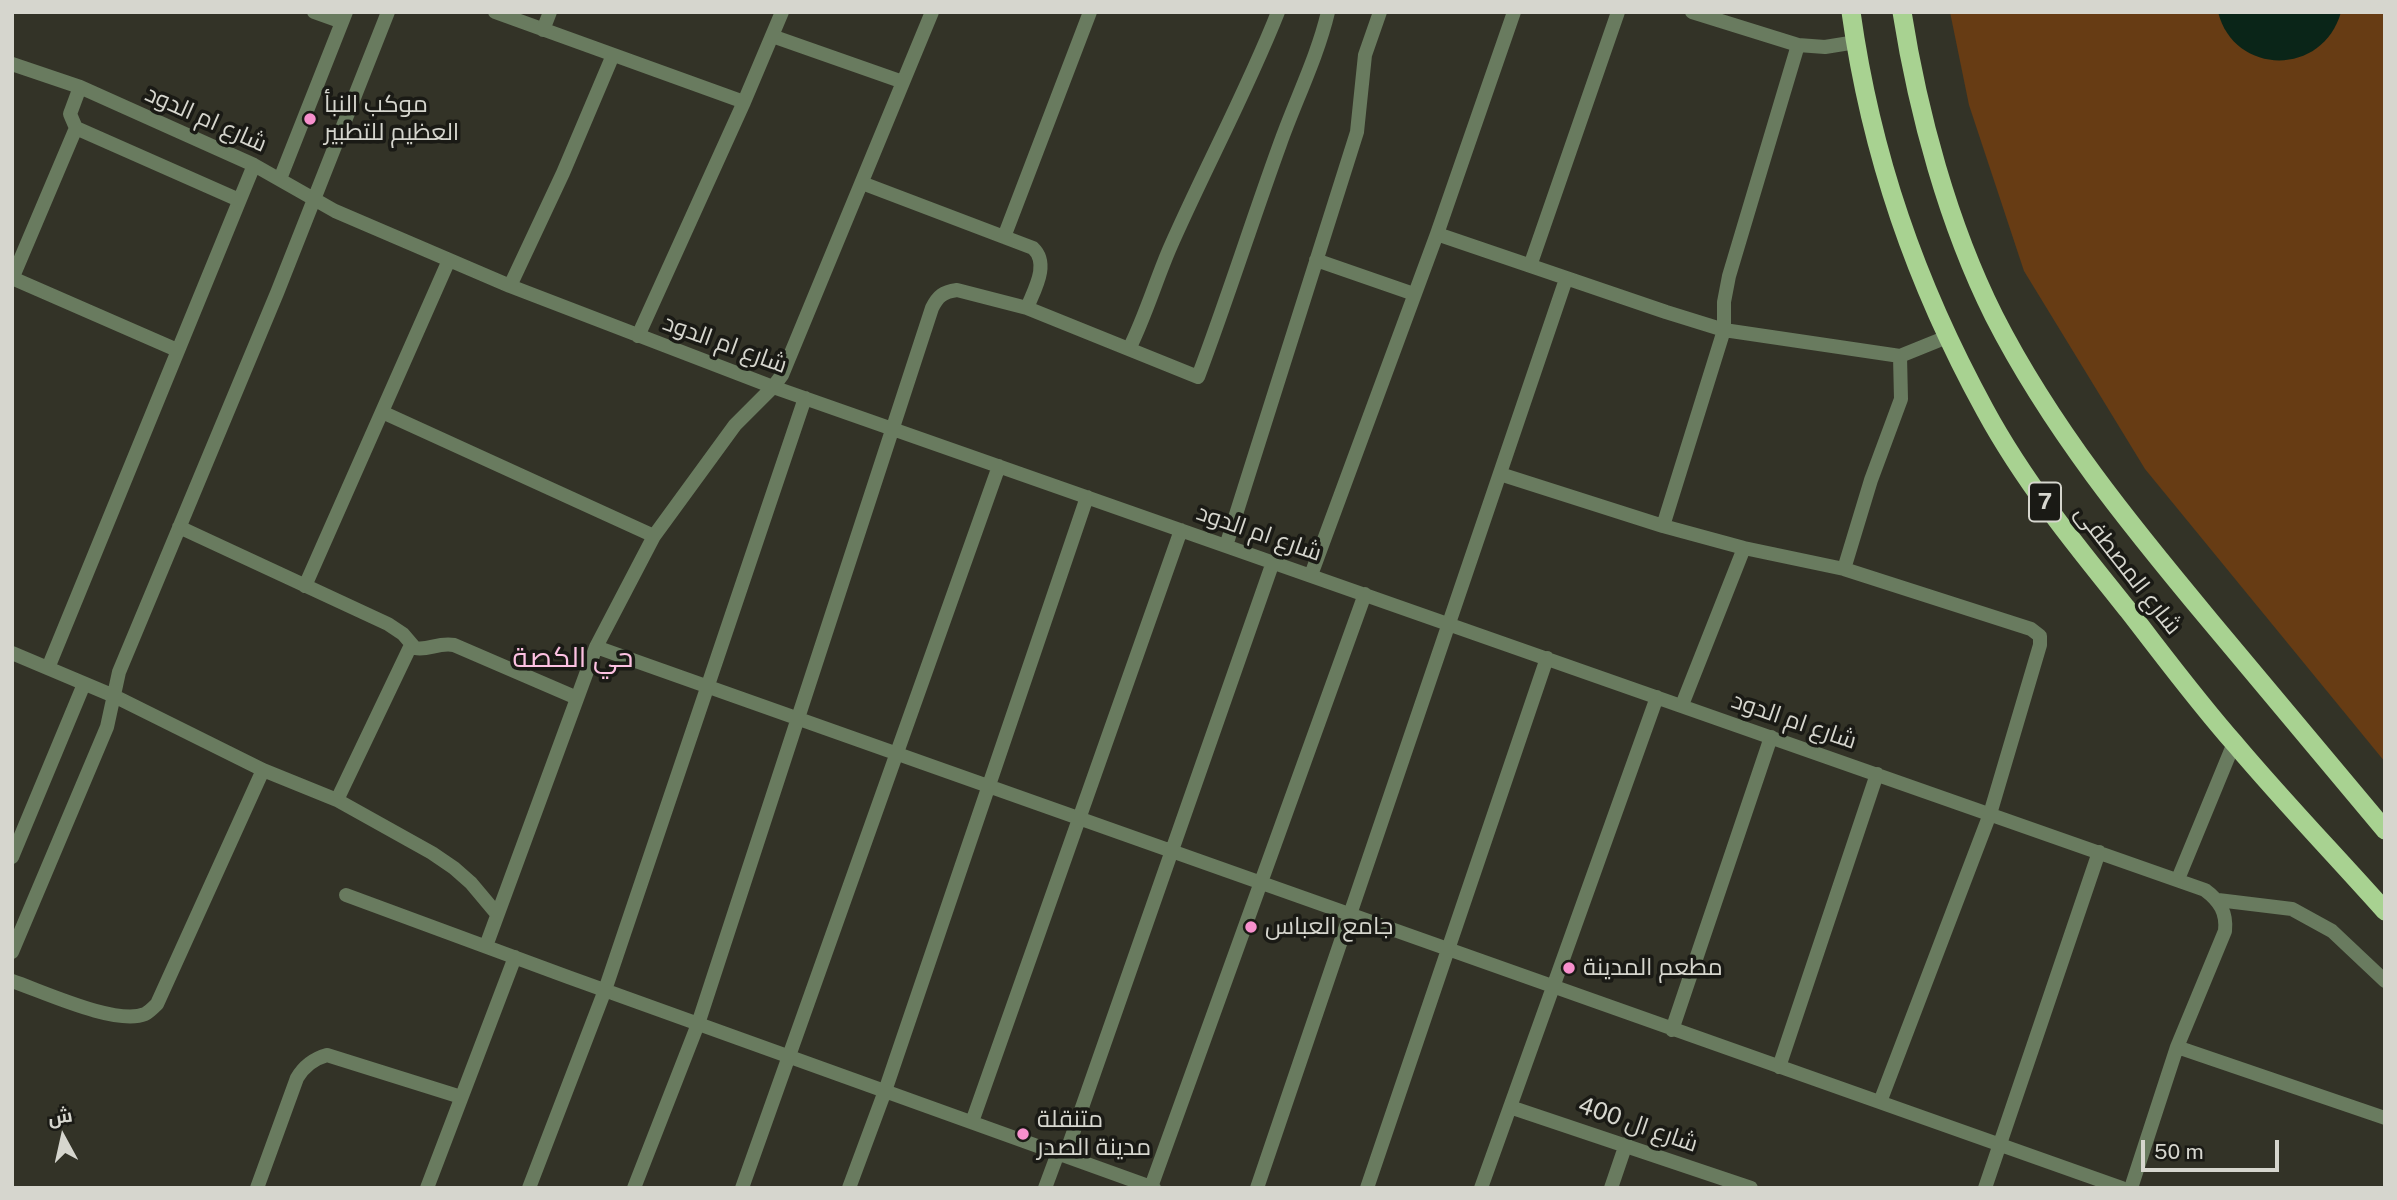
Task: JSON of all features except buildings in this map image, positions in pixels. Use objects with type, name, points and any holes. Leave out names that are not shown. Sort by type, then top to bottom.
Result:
[{"type":"highway","name":"شارع المصطفى","points":[[1851,12],[1866,97],[1887,180],[1912,258],[1947,337],[1986,412],[2030,483],[2099,575],[2234,743],[2385,911]]},
{"type":"highway","name":"شارع المصطفى","points":[[1902,12],[1915,81],[1935,160],[1961,237],[1994,315],[2034,386],[2076,450],[2147,545],[2385,830]]},
{"type":"street","points":[[281,179],[344,17],[314,12]]},
{"type":"street","points":[[12,952],[107,727],[119,672],[314,200],[388,12]]},
{"type":"street","points":[[495,12],[744,102]]},
{"type":"street","points":[[543,30],[550,12]]},
{"type":"street","points":[[638,336],[782,12]]},
{"type":"street","points":[[486,946],[596,647],[654,536],[735,425],[773,387],[786,365],[932,12]]},
{"type":"street","points":[[1004,237],[1090,12]]},
{"type":"street","points":[[1129,349],[1168,252],[1213,159],[1278,12]]},
{"type":"street","points":[[634,1188],[698,1024],[891,428],[938,296],[946,291],[957,290],[1027,308],[1198,377],[1281,142],[1314,61],[1328,12]]},
{"type":"street","points":[[1226,546],[1357,132],[1366,55],[1380,12]]},
{"type":"street","points":[[1311,575],[1437,234],[1514,12]]},
{"type":"street","points":[[1530,266],[1618,12]]},
{"type":"street","points":[[1692,12],[1798,45],[1825,47],[1856,42]]},
{"type":"street","points":[[772,36],[904,82]]},
{"type":"street","points":[[1662,526],[1724,330],[1724,302],[1729,276],[1798,45]]},
{"type":"street","points":[[510,286],[563,173],[613,55]]},
{"type":"street","name":"شارع ام الدود","points":[[12,64],[80,87],[254,165],[314,200],[510,286],[638,336],[773,387],[2178,879],[2206,890],[2218,900]]},
{"type":"street","points":[[80,87],[70,114],[75,128],[12,279],[177,350]]},
{"type":"street","points":[[75,128],[239,200]]},
{"type":"street","points":[[48,668],[254,165]]},
{"type":"street","points":[[862,183],[1033,248],[1042,261],[1042,267],[1027,308]]},
{"type":"street","points":[[1437,234],[1724,330],[1900,356],[1947,337]]},
{"type":"street","points":[[305,586],[449,260]]},
{"type":"street","points":[[1315,260],[1414,294]]},
{"type":"street","points":[[1257,1188],[1566,279]]},
{"type":"street","points":[[1844,569],[1871,480],[1901,399],[1900,356]]},
{"type":"street","points":[[530,1188],[605,990],[805,398]]},
{"type":"street","points":[[382,412],[654,536]]},
{"type":"street","points":[[742,1188],[999,466]]},
{"type":"street","points":[[1500,474],[1662,526],[1744,548],[1844,569],[2031,629],[2040,636],[2040,645],[1990,814],[1880,1102]]},
{"type":"street","points":[[849,1188],[885,1091],[1087,497]]},
{"type":"street","points":[[179,527],[388,624],[411,645],[420,649],[438,644],[454,645],[577,698]]},
{"type":"street","points":[[972,1122],[1181,530]]},
{"type":"street","points":[[1682,705],[1744,548]]},
{"type":"street","points":[[1045,1188],[1062,1154],[1273,562]]},
{"type":"street","points":[[346,895],[1153,1187],[1365,594]]},
{"type":"street","points":[[337,800],[411,645]]},
{"type":"street","points":[[596,647],[2122,1188]]},
{"type":"street","points":[[12,653],[114,696],[263,770],[337,800],[454,868],[471,883],[497,914]]},
{"type":"street","points":[[1367,1188],[1546,658]]},
{"type":"street","points":[[12,857],[84,684]]},
{"type":"street","points":[[1481,1188],[1657,696]]},
{"type":"street","points":[[1672,1030],[1771,737]]},
{"type":"street","points":[[2178,879],[2234,743]]},
{"type":"street","points":[[12,981],[103,1013],[126,1018],[146,1014],[158,1003],[263,770]]},
{"type":"street","points":[[1779,1067],[1877,774]]},
{"type":"street","points":[[1985,1188],[2099,852]]},
{"type":"street","points":[[2218,900],[2292,909],[2332,931],[2385,981]]},
{"type":"street","points":[[2131,1188],[2178,1047],[2225,931],[2225,915],[2218,900]]},
{"type":"street","points":[[427,1188],[515,957]]},
{"type":"street","points":[[2178,1047],[2385,1118]]},
{"type":"street","points":[[257,1188],[297,1078],[313,1060],[327,1055],[461,1097]]},
{"type":"street","name":"شارع ال 400","points":[[1510,1107],[1751,1188]]},
{"type":"street","points":[[1611,1188],[1626,1144]]},
{"type":"shaded area","points":[[1950,12],[2385,12],[2385,762],[2145,469],[2024,271],[1969,105]]},
{"type":"shaded area","points":[[2218,12],[2341,12],[2331,33],[2316,48],[2298,57],[2279,60],[2259,57],[2241,48],[2227,33]]},
{"type":"place","name":"موكب النبأ العظيم للتطبير","points":[[310,119]]},
{"type":"place","name":"جامع العباس","points":[[1251,927]]},
{"type":"place","name":"مطعم المدينة","points":[[1569,968]]},
{"type":"place","name":"متنقلة مدينة الصدر","points":[[1023,1134]]},
{"type":"district","name":"حي الكصة","points":[[573,658]]}]
